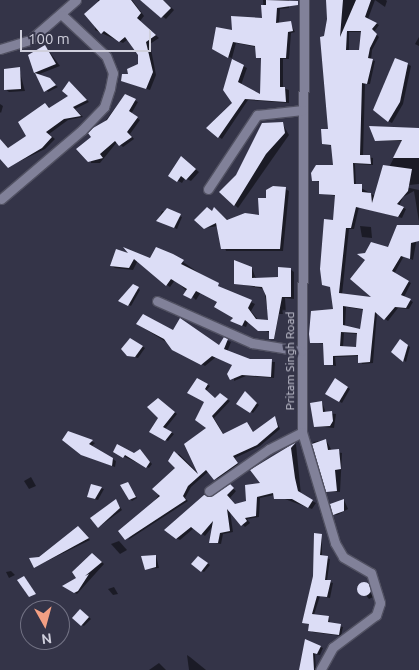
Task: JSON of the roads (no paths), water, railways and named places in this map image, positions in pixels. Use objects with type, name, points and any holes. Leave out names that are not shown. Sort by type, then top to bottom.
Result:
[{"type":"street","points":[[0,49],[30,40],[62,15],[76,0]]},
{"type":"street","name":"Pritam Singh Road","points":[[304,0],[302,432],[335,543],[343,557],[371,573],[380,603],[376,615],[333,647],[320,670]]},
{"type":"street","points":[[1,198],[82,130],[104,107],[113,73],[106,56],[62,15]]},
{"type":"street","points":[[208,190],[257,115],[303,110]]},
{"type":"street","points":[[157,301],[252,343],[301,351]]},
{"type":"street","points":[[209,491],[269,448],[302,432]]}]
